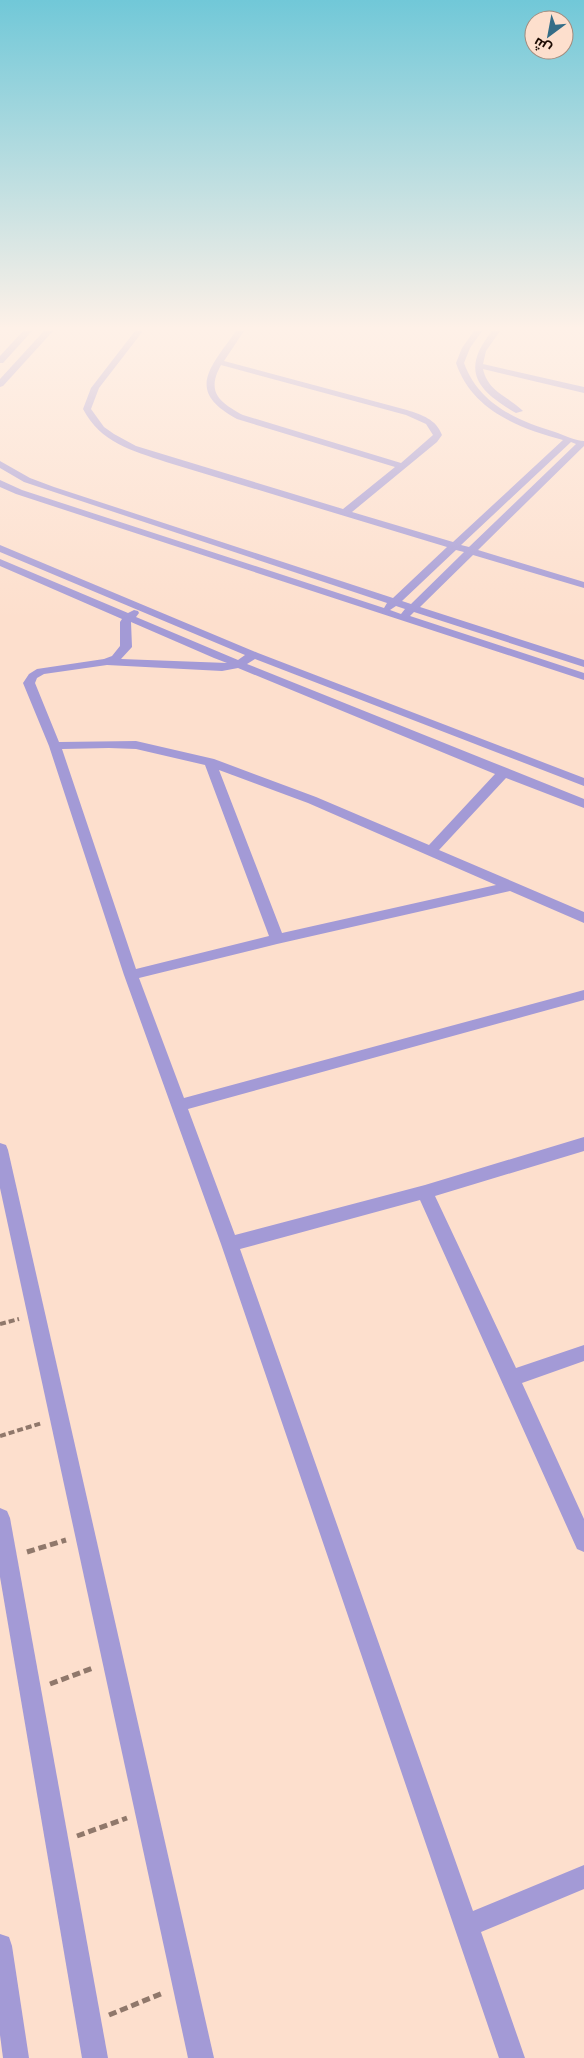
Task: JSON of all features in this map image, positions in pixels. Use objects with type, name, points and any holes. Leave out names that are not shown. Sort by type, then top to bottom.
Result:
[{"type":"street","points":[[98,427],[106,434],[127,445],[169,460],[584,585]]},
{"type":"street","points":[[273,427],[402,466]]},
{"type":"street","points":[[345,513],[434,440],[438,435],[433,427]]},
{"type":"street","points":[[533,427],[569,439],[583,440]]},
{"type":"street","points":[[554,427],[583,440]]},
{"type":"street","points":[[383,613],[569,439]]},
{"type":"street","points":[[401,619],[583,440]]},
{"type":"street","points":[[0,464],[27,480],[51,489],[411,609],[584,664]]},
{"type":"street","points":[[0,483],[19,492],[584,678]]},
{"type":"street","points":[[174,543],[188,535]]},
{"type":"street","points":[[0,548],[254,655],[491,748],[584,782]]},
{"type":"street","points":[[0,562],[239,664],[584,804]]},
{"type":"street","points":[[107,662],[116,658],[126,647],[124,622],[141,607]]},
{"type":"street","points":[[254,655],[232,667],[213,669],[107,662],[41,671],[30,679],[29,683],[38,711],[55,746],[131,975],[230,1244],[512,2058]]},
{"type":"street","points":[[55,746],[136,745],[210,762],[312,800],[584,918]]},
{"type":"street","points":[[477,762],[491,748]]},
{"type":"street","points":[[210,762],[277,939]]},
{"type":"street","points":[[430,852],[504,773]]},
{"type":"street","points":[[131,975],[277,939],[513,886]]},
{"type":"street","points":[[180,1105],[584,995]]},
{"type":"street","points":[[230,1244],[425,1192],[584,1144]]},
{"type":"street","points":[[0,1150],[201,2058]]},
{"type":"street","points":[[425,1192],[584,1542]]},
{"type":"street","points":[[511,1378],[584,1353]]},
{"type":"street","points":[[0,1518],[95,2058]]},
{"type":"street","points":[[466,1926],[584,1877]]},
{"type":"street","points":[[0,1946],[16,2058]]},
{"type":"path","points":[[0,1436],[58,1418]]},
{"type":"path","points":[[7,1558],[84,1534]]},
{"type":"path","points":[[30,1690],[112,1662]]},
{"type":"path","points":[[57,1844],[146,1811]]},
{"type":"path","points":[[89,2023],[185,1984]]}]
